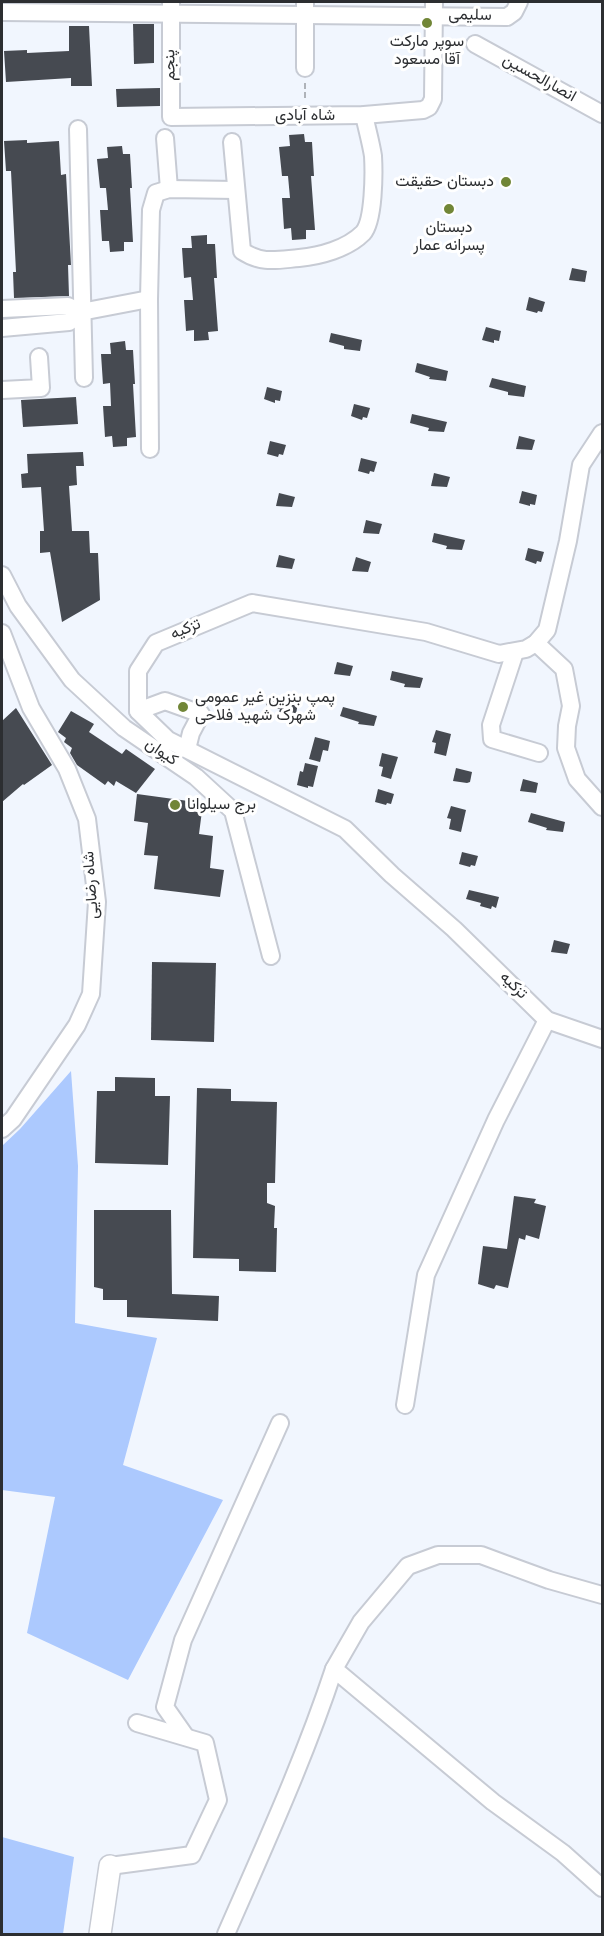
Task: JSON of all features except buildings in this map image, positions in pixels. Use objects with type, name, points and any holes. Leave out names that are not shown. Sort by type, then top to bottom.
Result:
[{"type":"main road","points":[[100,1935],[110,1866]]},
{"type":"street","name":"سلیمی","points":[[2,12],[110,7],[434,9],[507,17],[514,12],[519,2]]},
{"type":"street","name":"پنجم","points":[[171,7],[171,117]]},
{"type":"street","points":[[305,8],[305,68]]},
{"type":"street","name":"شاه آبادی","points":[[171,117],[364,116],[423,110],[429,107],[434,99],[434,9]]},
{"type":"street","name":"انصارالحسین","points":[[475,44],[603,114]]},
{"type":"street","points":[[232,142],[242,251],[254,259],[267,261],[321,256],[364,232],[369,218],[373,184],[372,155],[364,116]]},
{"type":"street","points":[[78,129],[84,378]]},
{"type":"street","points":[[165,138],[169,189]]},
{"type":"street","points":[[150,448],[151,210],[156,193],[169,189],[236,190]]},
{"type":"street","points":[[2,328],[69,322],[81,312],[149,299]]},
{"type":"street","points":[[2,309],[68,306],[81,312]]},
{"type":"street","points":[[2,390],[41,388],[39,357]]},
{"type":"street","points":[[603,433],[581,465],[568,541],[547,630],[536,643],[564,669],[571,706],[566,748],[577,779],[603,807]]},
{"type":"street","name":"کیوان","points":[[2,575],[18,606],[72,680],[124,728],[196,777],[233,812],[271,956]]},
{"type":"street","name":"تزکیه","points":[[536,643],[526,649],[499,654],[426,632],[252,603],[156,643],[138,671],[138,711],[168,740],[345,829],[392,875],[454,929],[547,1020]]},
{"type":"street","name":"شاه رضایی","points":[[2,633],[31,708],[67,769],[87,819],[97,902],[91,994],[77,1025],[13,1119],[2,1129]]},
{"type":"street","points":[[515,652],[492,725],[492,739],[539,753]]},
{"type":"street","points":[[138,711],[165,701],[201,714],[191,733],[187,749]]},
{"type":"street","points":[[405,1406],[426,1275],[496,1120],[547,1020],[603,1039]]},
{"type":"street","points":[[186,1737],[165,1707],[183,1640],[280,1423]]},
{"type":"street","points":[[226,1935],[282,1809],[334,1670],[361,1622],[408,1566],[438,1555],[481,1555],[549,1580],[603,1595]]},
{"type":"street","points":[[334,1670],[493,1802],[563,1852],[603,1888]]},
{"type":"street","points":[[110,1866],[192,1855],[218,1800],[205,1743],[137,1723]]},
{"type":"path","points":[[305,68],[305,116]]},
{"type":"shaded area","points":[[71,1071],[78,1166],[75,1323],[157,1338],[123,1465],[223,1500],[128,1680],[27,1633],[55,1497],[2,1490],[2,1146]]},
{"type":"shaded area","points":[[2,1837],[74,1857],[63,1934],[2,1934]]},
{"type":"place","name":"سوپر مارکت آقا مسعود","points":[[427,23]]},
{"type":"place","name":"دبستان حقیقت","points":[[506,182]]},
{"type":"place","name":"دبستان پسرانه عمار","points":[[449,209]]},
{"type":"place","name":"پمپ بنزین غیر عمومی شهرک شهید فلاحی","points":[[183,707]]},
{"type":"place","name":"برج سیلوانا","points":[[175,805]]}]
